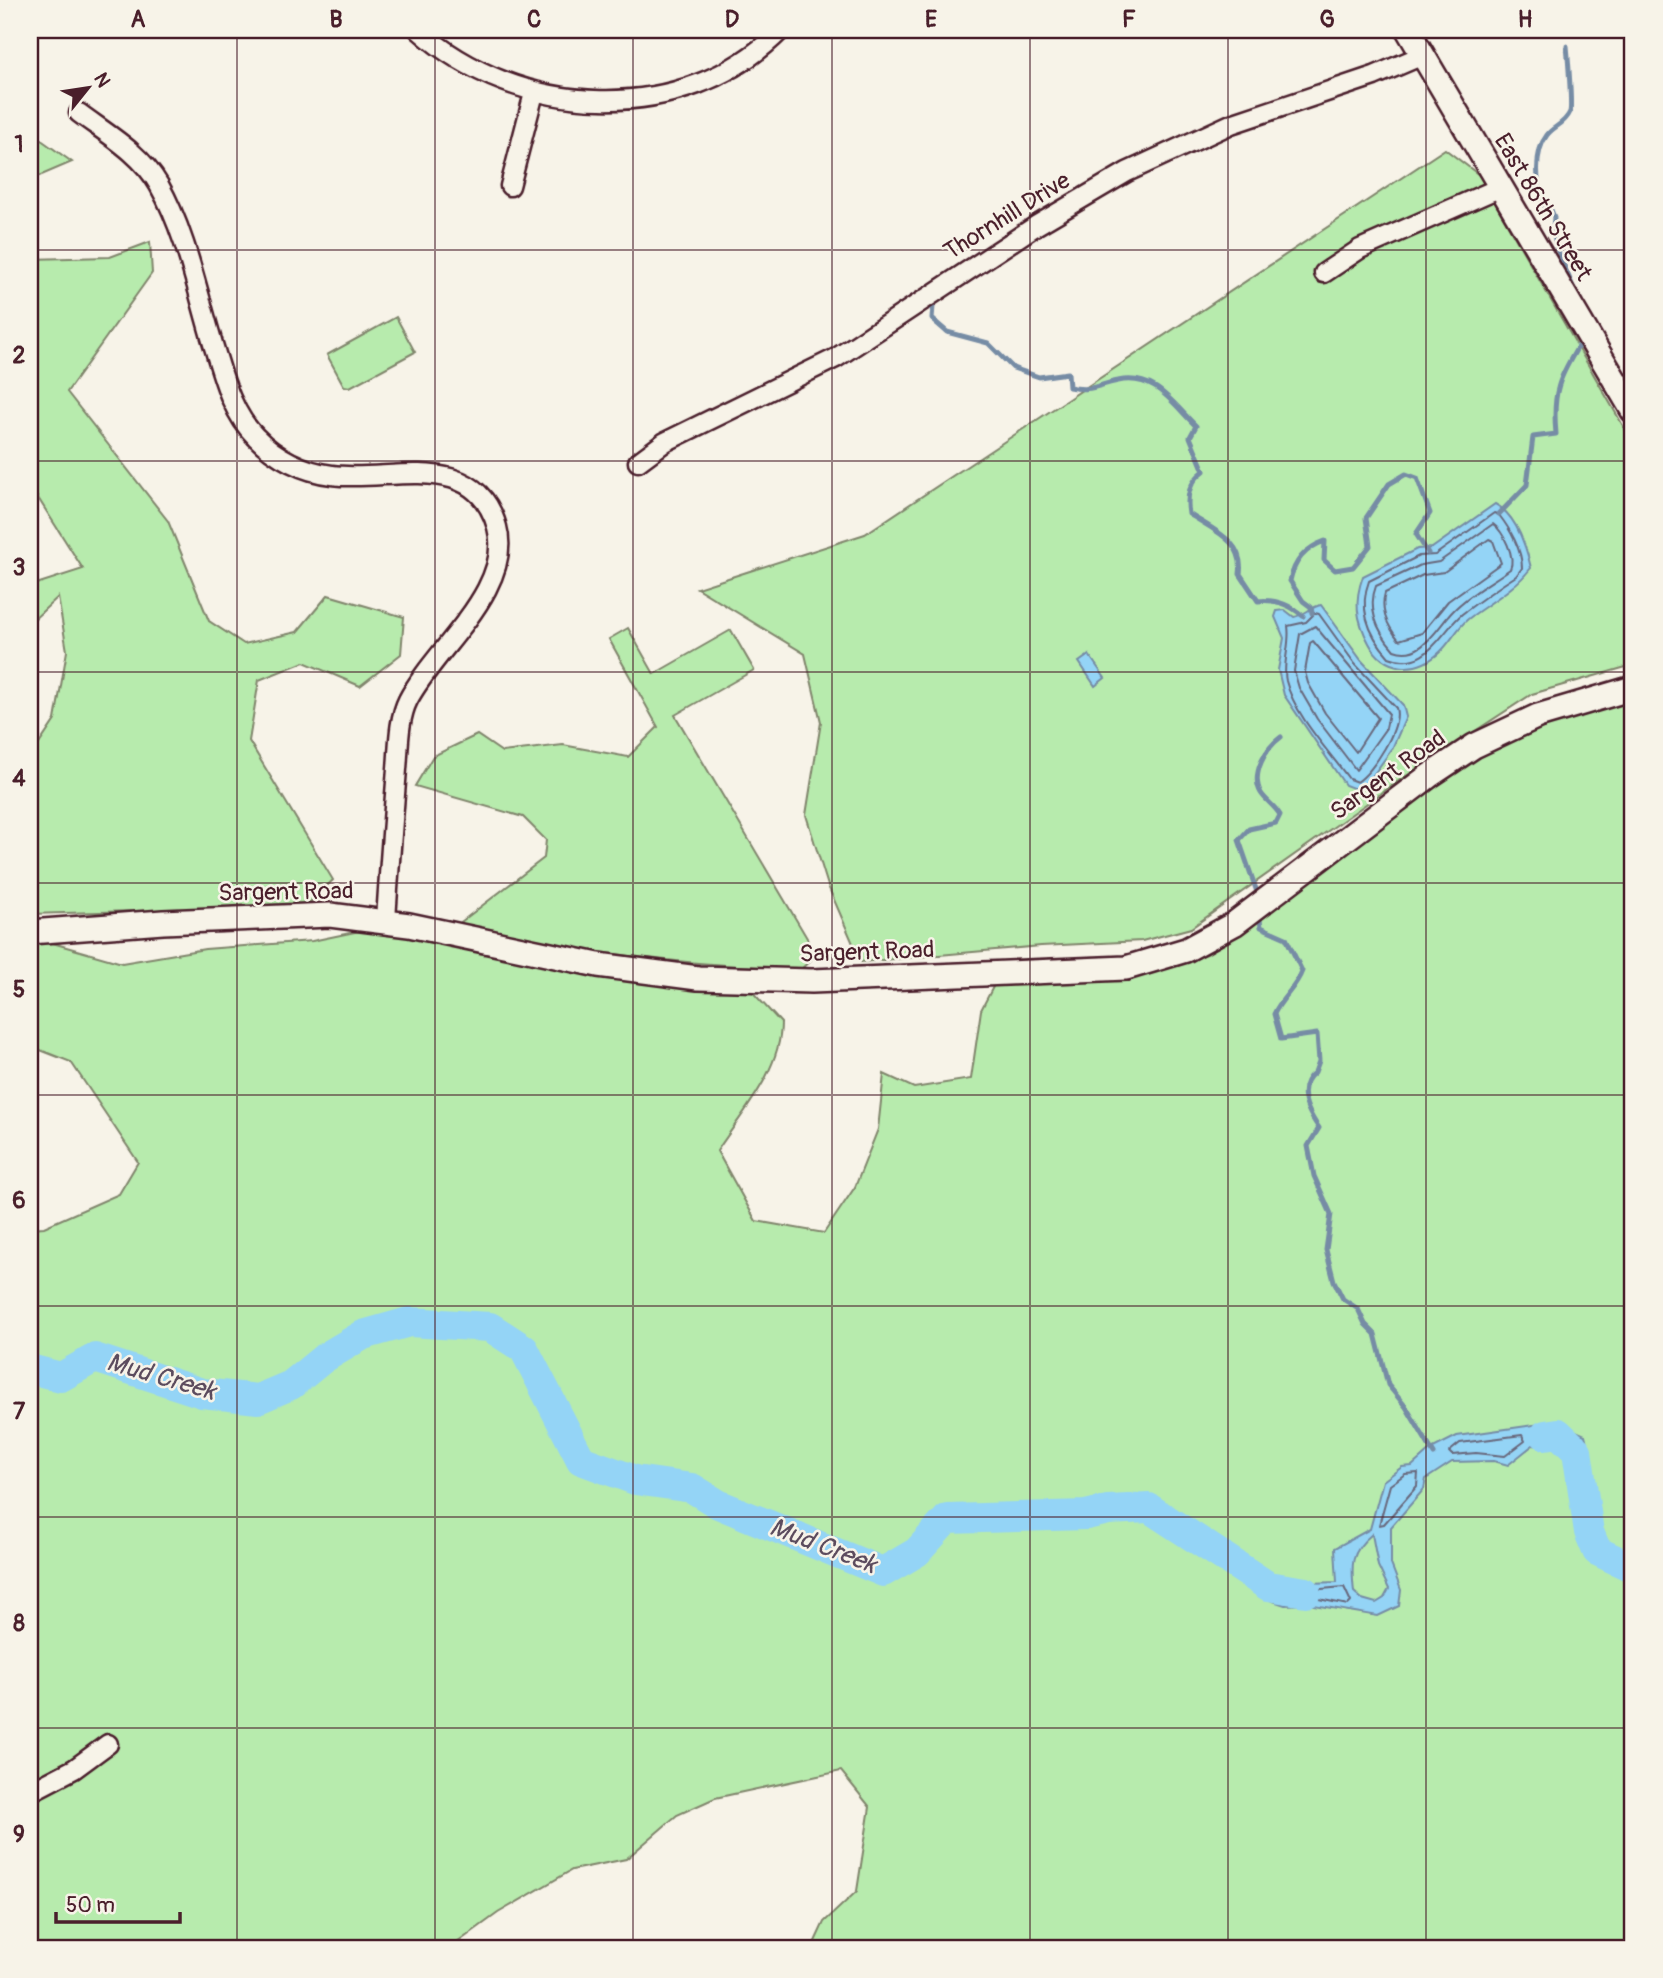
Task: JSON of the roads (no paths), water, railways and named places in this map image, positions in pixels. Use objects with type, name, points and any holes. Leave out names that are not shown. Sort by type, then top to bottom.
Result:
[{"type":"street","points":[[419,30],[470,68],[498,81],[534,93],[601,101],[670,92],[738,63],[781,30]]},
{"type":"street","name":"East 86th Street","points":[[1408,30],[1633,411]]},
{"type":"street","name":"Thornhill Drive","points":[[638,462],[665,442],[836,358],[1037,225],[1142,165],[1231,124],[1361,81],[1423,55]]},
{"type":"street","points":[[510,186],[534,93]]},
{"type":"street","points":[[79,113],[138,157],[158,183],[176,221],[226,388],[254,436],[283,458],[316,472],[350,477],[423,472],[445,474],[481,497],[497,527],[498,559],[489,587],[406,703],[400,741],[386,921]]},
{"type":"street","points":[[1324,273],[1360,249],[1501,187]]},
{"type":"street","name":"Sargent Road","points":[[30,932],[318,915],[386,921],[598,965],[718,979],[911,978],[1133,966],[1186,950],[1234,924],[1435,771],[1474,746],[1538,716],[1633,688]]},
{"type":"street","points":[[30,1792],[74,1769],[108,1744]]},
{"type":"water","points":[[1633,215],[1633,255],[1627,245],[1625,227]]},
{"type":"water","points":[[1495,504],[1514,523],[1531,568],[1510,589],[1468,619],[1431,659],[1421,664],[1402,667],[1383,660],[1369,643],[1359,618],[1358,594],[1363,576],[1417,549],[1432,548]]},
{"type":"water","points":[[1321,605],[1361,660],[1403,705],[1406,717],[1392,749],[1366,785],[1358,790],[1345,785],[1284,695],[1278,670],[1284,638],[1275,617],[1277,611],[1285,610],[1294,617]]},
{"type":"water","points":[[1089,655],[1105,678],[1095,686],[1079,662]]},
{"type":"water","points":[[1555,1422],[1585,1435],[1588,1447],[1562,1455],[1554,1448],[1533,1445],[1508,1465],[1494,1461],[1452,1462],[1426,1479],[1424,1489],[1391,1527],[1391,1564],[1401,1590],[1399,1606],[1378,1616],[1308,1604],[1285,1605],[1261,1597],[1274,1576],[1310,1583],[1337,1582],[1335,1548],[1370,1529],[1383,1481],[1402,1467],[1412,1466],[1431,1449],[1457,1436]],"holes":[[[1372,1534],[1378,1566],[1389,1589],[1384,1598],[1376,1603],[1362,1599],[1354,1592],[1352,1574],[1356,1553]]]},
{"type":"waterway","points":[[1567,46],[1570,112],[1543,142],[1538,169],[1543,205],[1551,210],[1554,217],[1553,230],[1557,249],[1576,294]]},
{"type":"waterway","points":[[933,306],[932,319],[947,332],[988,343],[1013,368],[1039,377],[1068,373],[1069,387],[1089,388],[1131,380],[1143,382],[1162,392],[1196,426],[1190,437],[1204,471],[1190,490],[1189,514],[1217,531],[1232,545],[1238,553],[1240,574],[1258,601],[1282,603],[1303,616]]},
{"type":"waterway","points":[[1499,514],[1527,485],[1533,437],[1556,434],[1556,396],[1567,366],[1580,343]]},
{"type":"waterway","points":[[1312,613],[1311,607],[1303,601],[1290,581],[1298,561],[1306,551],[1325,541],[1324,560],[1335,570],[1353,567],[1370,546],[1366,518],[1389,484],[1406,474],[1417,478],[1430,513],[1416,534],[1428,553]]},
{"type":"waterway","points":[[1257,892],[1239,840],[1249,829],[1276,823],[1280,815],[1261,793],[1257,778],[1265,755],[1281,737]]},
{"type":"waterway","points":[[1260,919],[1261,927],[1286,938],[1302,971],[1274,1014],[1281,1039],[1317,1034],[1319,1061],[1305,1085],[1304,1092],[1307,1107],[1319,1128],[1308,1146],[1314,1176],[1331,1214],[1326,1250],[1334,1281],[1343,1299],[1358,1309],[1365,1324],[1375,1334],[1388,1385],[1406,1407],[1434,1454]]},
{"type":"waterway","name":"Mud Creek","points":[[30,1369],[61,1377],[95,1358],[202,1393],[258,1399],[291,1385],[324,1358],[363,1335],[409,1322],[490,1327],[524,1349],[581,1460],[635,1480],[692,1488],[718,1504],[883,1572],[917,1552],[947,1519],[1086,1515],[1108,1510],[1149,1508],[1268,1586],[1306,1592]]},
{"type":"waterway","name":"Mud Creek","points":[[1545,1435],[1558,1433],[1577,1451],[1589,1532],[1597,1551],[1633,1568]]}]
